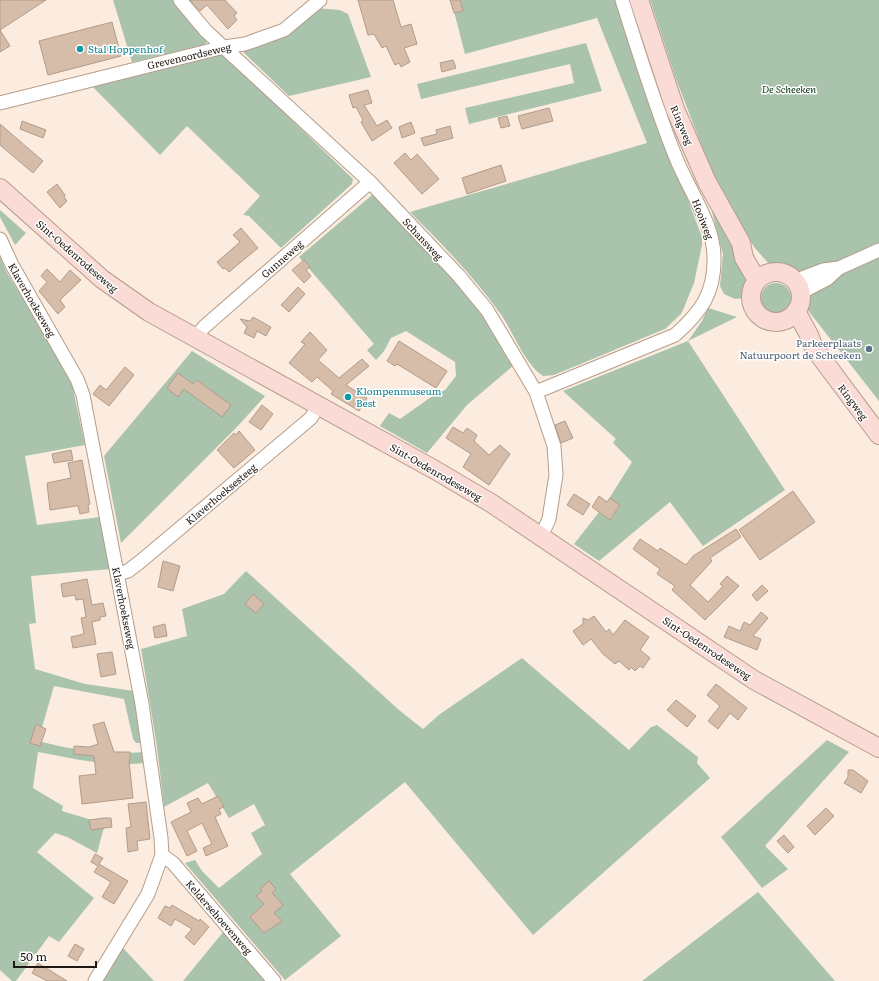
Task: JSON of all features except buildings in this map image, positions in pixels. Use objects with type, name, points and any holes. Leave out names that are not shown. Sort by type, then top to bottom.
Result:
[{"type":"street","name":"Schansweg","points":[[180,0],[206,31],[370,182],[459,276],[487,310],[536,392],[554,446],[556,475],[549,519],[540,536]]},
{"type":"street","name":"Grevenoordseweg","points":[[0,103],[224,47],[245,44],[284,30],[320,0]]},
{"type":"street","name":"Hooiweg","points":[[536,392],[675,335],[691,321],[709,296],[714,271],[714,255],[710,235],[677,161],[660,117],[622,0]]},
{"type":"street","name":"Ringweg","points":[[639,0],[675,109],[708,182],[741,243],[744,258],[762,277]]},
{"type":"street","name":"Gunneweg","points":[[195,338],[204,327],[370,182]]},
{"type":"street","name":"Sint-Oedenrodeseweg","points":[[0,188],[102,279],[149,312],[491,503],[754,680],[879,748]]},
{"type":"street","name":"Klaverhoekseweg","points":[[0,239],[12,265],[77,379],[83,395],[142,704],[161,838],[162,855],[148,894],[95,981]]},
{"type":"street","points":[[797,287],[823,270],[839,268],[879,250]]},
{"type":"street","points":[[780,272],[797,287],[800,300],[790,316],[770,321],[758,314],[754,308],[751,294],[762,277],[780,272]]},
{"type":"street","name":"Ringweg","points":[[790,316],[809,335],[814,348],[879,435]]},
{"type":"street","name":"Klaverhoeksesteeg","points":[[118,574],[128,570],[141,561],[310,418],[318,406]]},
{"type":"street","name":"Keldersehoevenweg","points":[[162,855],[173,863],[274,981]]},
{"type":"green space","points":[[113,0],[175,0],[207,42],[204,45],[132,62]]},
{"type":"green space","points":[[451,0],[618,0],[666,143],[702,237],[702,245],[694,283],[681,314],[665,329],[554,375],[543,376],[525,356],[502,316],[481,288],[410,212],[647,143],[597,18],[465,54]]},
{"type":"green space","name":"De Scheeken","points":[[650,0],[879,0],[879,401],[774,267],[768,263],[755,248],[726,205],[676,79]]},
{"type":"green space","points":[[316,8],[340,10],[348,14],[371,77],[289,96],[242,51],[276,40]]},
{"type":"green space","points":[[586,43],[602,91],[469,124],[465,108],[574,83],[570,64],[421,99],[417,84]]},
{"type":"green space","points":[[222,53],[353,179],[352,184],[281,248],[249,216],[243,215],[260,196],[187,126],[160,155],[90,84]]},
{"type":"green space","points":[[372,195],[449,274],[484,318],[514,365],[467,405],[427,453],[380,426],[389,413],[400,419],[431,397],[445,390],[456,376],[455,362],[406,331],[391,338],[384,351],[376,360],[367,350],[374,344],[299,257]]},
{"type":"green space","points":[[709,200],[749,273],[749,281],[745,298],[735,299],[724,294],[720,286],[723,254]]},
{"type":"green space","points":[[0,210],[26,233],[15,245],[0,217]]},
{"type":"green space","points":[[0,257],[6,271],[66,370],[73,389],[85,445],[25,456],[37,525],[100,517],[111,569],[31,576],[36,623],[29,624],[35,669],[85,684],[134,691],[142,743],[136,743],[133,739],[124,699],[54,686],[38,741],[90,751],[117,753],[144,752],[145,763],[104,763],[78,760],[38,752],[33,788],[63,806],[62,811],[105,824],[97,853],[67,837],[55,833],[37,852],[94,898],[59,942],[49,936],[16,981],[12,981],[0,970]]},
{"type":"green space","points":[[776,283],[786,288],[791,298],[786,308],[776,313],[766,308],[761,298],[766,288]]},
{"type":"green space","points":[[708,308],[737,317],[688,341],[702,321]]},
{"type":"green space","points":[[688,341],[785,490],[703,546],[670,502],[599,561],[574,544],[607,502],[632,462],[615,445],[613,442],[616,439],[563,391]]},
{"type":"green space","points":[[192,351],[265,396],[236,428],[121,543],[104,456]]},
{"type":"green space","points":[[246,571],[399,710],[423,729],[440,714],[522,658],[629,750],[651,727],[657,725],[698,757],[697,763],[710,778],[533,935],[405,782],[290,874],[341,936],[285,980],[185,863],[195,860],[202,871],[219,888],[262,854],[251,833],[265,825],[254,804],[229,818],[208,783],[164,807],[157,747],[141,649],[187,636],[182,609],[224,594]]},
{"type":"green space","points":[[827,740],[849,752],[765,846],[788,869],[762,888],[721,837]]},
{"type":"green space","points":[[758,892],[835,981],[642,981]]},
{"type":"green space","points":[[224,931],[266,981],[183,981]]},
{"type":"green space","points":[[123,948],[154,981],[103,981]]},
{"type":"place","name":"Stal Hoppenhof","points":[[80,49]]},
{"type":"place","name":"Parkeerplaats Natuurpoort de Scheeken","points":[[869,349]]},
{"type":"place","name":"Klompenmuseum Best","points":[[348,397]]}]
